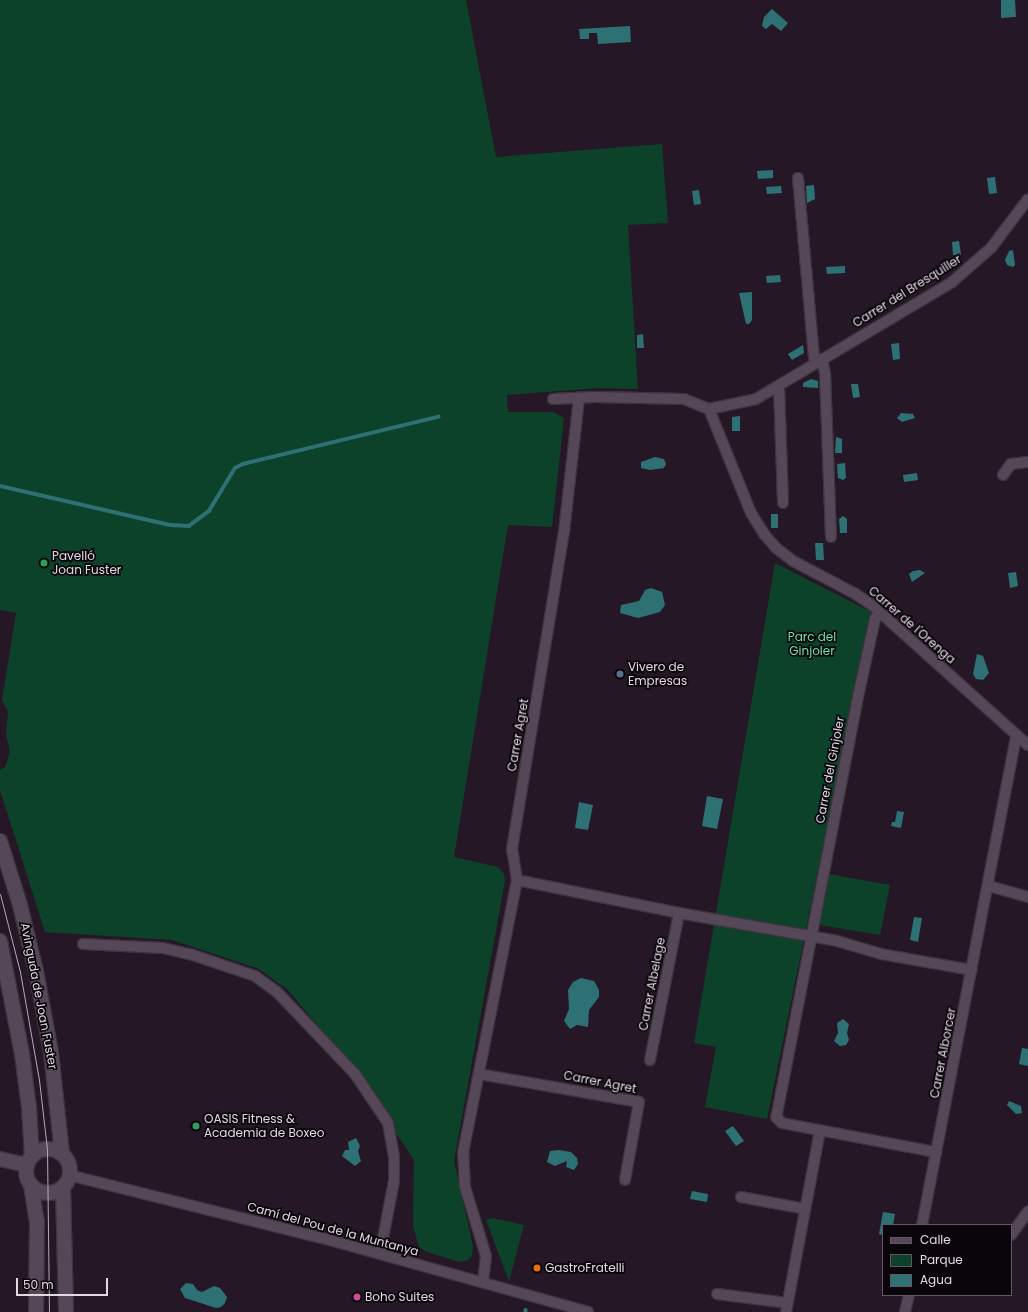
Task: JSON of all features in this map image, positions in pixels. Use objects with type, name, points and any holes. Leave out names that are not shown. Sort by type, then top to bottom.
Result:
[{"type":"main road","name":"Avinguda de Joan Fuster","points":[[0,841],[20,905],[36,971],[52,1059],[62,1153]]},
{"type":"main road","points":[[0,941],[22,1054],[29,1107],[29,1161],[26,1176],[31,1185],[37,1221],[36,1312]]},
{"type":"main road","points":[[0,1159],[29,1161],[47,1149],[62,1153],[69,1163],[66,1181],[66,1312]]},
{"type":"main road","points":[[31,1185],[38,1191],[48,1193],[66,1181]]},
{"type":"street","points":[[798,178],[814,356],[820,361],[825,373],[831,537]]},
{"type":"street","name":"Carrer del Bresquiller","points":[[709,409],[748,402],[778,387],[962,274],[998,240],[1028,199]]},
{"type":"street","points":[[778,387],[783,503]]},
{"type":"street","points":[[553,400],[579,398],[688,400],[709,409]]},
{"type":"street","name":"Carrer Agret","points":[[483,1281],[486,1256],[467,1197],[463,1163],[517,880],[512,849],[564,532],[579,398]]},
{"type":"street","name":"Carrer de l'Orenga","points":[[709,409],[751,513],[767,538],[793,561],[854,593],[880,612],[1028,745]]},
{"type":"street","points":[[1003,475],[1011,464],[1028,462]]},
{"type":"street","name":"Carrer del Ginjoler","points":[[880,612],[875,619],[873,626],[775,1112],[777,1119],[782,1123],[936,1152]]},
{"type":"street","name":"Carrer Alborcer","points":[[922,1224],[989,886],[1016,735]]},
{"type":"street","points":[[517,880],[679,913],[811,936],[881,954],[972,970]]},
{"type":"street","points":[[989,886],[1028,896]]},
{"type":"street","name":"Carrer Albelage","points":[[650,1060],[679,913]]},
{"type":"street","points":[[83,944],[163,948],[190,954],[255,976],[278,992],[355,1074],[388,1124],[394,1156],[394,1181],[380,1254]]},
{"type":"street","name":"Carrer Agret","points":[[479,1074],[639,1102],[625,1180]]},
{"type":"street","points":[[717,1294],[787,1308],[820,1130]]},
{"type":"street","name":"Camí del Pou de la Muntanya","points":[[66,1181],[380,1254],[483,1281],[588,1312]]},
{"type":"street","points":[[741,1196],[805,1209]]},
{"type":"street","points":[[1012,1234],[1028,1212]]},
{"type":"street","points":[[905,1312],[909,1296]]},
{"type":"green space","points":[[0,0],[466,0],[496,157],[662,144],[668,223],[628,225],[638,389],[598,388],[507,395],[508,412],[553,412],[564,418],[552,527],[508,525],[454,857],[498,867],[504,874],[505,881],[454,1161],[473,1246],[472,1256],[468,1260],[460,1262],[427,1252],[419,1247],[413,1226],[414,1160],[349,1063],[287,989],[257,968],[172,940],[45,932],[0,790],[0,770],[5,767],[10,751],[6,735],[8,712],[2,700],[16,613],[0,610]]},
{"type":"green space","name":"Parc del Ginjoler","points":[[775,563],[871,612],[767,1119],[705,1107],[716,1047],[694,1043]]},
{"type":"green space","points":[[829,874],[890,885],[880,935],[820,925]]},
{"type":"green space","points":[[493,1218],[524,1225],[509,1281],[486,1220]]},
{"type":"water","points":[[1001,0],[1015,0],[1016,17],[1001,18]]},
{"type":"water","points":[[772,9],[788,23],[781,31],[772,24],[766,29],[762,26],[764,17]]},
{"type":"water","points":[[630,26],[631,42],[598,44],[597,33],[589,33],[589,39],[580,39],[579,29]]},
{"type":"water","points":[[773,170],[773,178],[758,179],[757,171]]},
{"type":"water","points":[[995,177],[997,193],[989,194],[987,178]]},
{"type":"water","points":[[814,185],[815,199],[807,203],[806,186]]},
{"type":"water","points":[[781,186],[782,193],[767,194],[766,187]]},
{"type":"water","points":[[699,190],[701,204],[694,205],[692,191]]},
{"type":"water","points":[[959,241],[961,255],[953,255],[952,242]]},
{"type":"water","points":[[1013,250],[1015,265],[1013,267],[1007,265],[1005,260],[1009,251]]},
{"type":"water","points":[[845,266],[845,273],[827,274],[826,267]]},
{"type":"water","points":[[780,275],[781,282],[767,283],[766,276]]},
{"type":"water","points":[[752,292],[752,320],[749,324],[746,324],[739,293]]},
{"type":"water","points":[[643,334],[644,348],[637,348],[637,335]]},
{"type":"water","points":[[899,343],[900,359],[893,360],[891,344]]},
{"type":"water","points":[[803,345],[804,353],[792,360],[788,354]]},
{"type":"water","points":[[811,379],[818,381],[818,388],[803,387],[803,383]]},
{"type":"water","points":[[851,384],[858,384],[860,397],[853,398]]},
{"type":"water","points":[[901,413],[913,414],[915,418],[902,422],[897,418]]},
{"type":"water","points":[[740,416],[740,431],[732,431],[732,417]]},
{"type":"water","points":[[836,437],[842,439],[842,453],[835,453]]},
{"type":"water","points":[[655,457],[664,459],[666,464],[664,468],[650,470],[641,468],[641,462]]},
{"type":"water","points":[[845,463],[846,478],[843,480],[838,478],[837,464]]},
{"type":"water","points":[[917,473],[918,480],[904,482],[903,475]]},
{"type":"water","points":[[771,514],[778,514],[778,528],[771,528]]},
{"type":"water","points":[[843,516],[847,519],[847,533],[840,533],[839,519]]},
{"type":"water","points":[[815,543],[823,543],[824,560],[816,560]]},
{"type":"water","points":[[920,570],[925,573],[912,582],[909,574],[913,571]]},
{"type":"water","points":[[1016,572],[1018,586],[1010,588],[1008,573]]},
{"type":"water","points":[[651,588],[662,592],[665,605],[660,612],[638,618],[620,613],[621,605],[639,601],[645,590]]},
{"type":"water","points":[[977,654],[983,656],[989,673],[983,680],[976,679],[973,674]]},
{"type":"water","points":[[707,796],[723,799],[717,829],[702,826]]},
{"type":"water","points":[[579,802],[593,805],[588,830],[575,828]]},
{"type":"water","points":[[897,811],[904,812],[901,828],[891,826],[892,822],[895,822]]},
{"type":"water","points":[[914,917],[922,918],[918,942],[910,940]]},
{"type":"water","points":[[581,978],[594,981],[599,990],[599,997],[589,1010],[588,1027],[577,1025],[570,1029],[564,1021],[569,1009],[568,990],[573,982]]},
{"type":"water","points":[[843,1019],[849,1024],[847,1033],[849,1040],[846,1045],[840,1046],[834,1041],[838,1033],[837,1023]]},
{"type":"water","points":[[1022,1048],[1028,1049],[1028,1066],[1019,1064]]},
{"type":"water","points":[[1009,1101],[1021,1106],[1022,1113],[1016,1114],[1007,1105]]},
{"type":"water","points":[[733,1126],[744,1141],[736,1146],[725,1131]]},
{"type":"water","points":[[356,1138],[360,1146],[358,1151],[361,1161],[355,1166],[342,1156],[345,1150],[349,1150],[348,1142]]},
{"type":"water","points":[[559,1150],[571,1152],[577,1158],[578,1164],[574,1170],[566,1167],[567,1161],[555,1166],[547,1162],[550,1151]]},
{"type":"water","points":[[692,1191],[708,1194],[707,1202],[690,1199]]},
{"type":"water","points":[[883,1212],[895,1214],[893,1224],[882,1224],[882,1235],[879,1234]]},
{"type":"water","points":[[186,1283],[193,1284],[197,1290],[202,1292],[214,1286],[220,1288],[227,1297],[225,1303],[221,1307],[216,1308],[185,1298],[180,1289]]},
{"type":"waterway","points":[[0,486],[170,525],[189,526],[209,511],[235,468],[243,464],[438,417]]},
{"type":"tram line","points":[[0,894],[20,972],[39,1080],[47,1149],[49,1312]]},
{"type":"place","name":"Pavelló Joan Fuster","points":[[44,563]]},
{"type":"place","name":"Vivero de Empresas","points":[[620,674]]},
{"type":"place","name":"OASIS Fitness & Academia de Boxeo","points":[[196,1126]]},
{"type":"place","name":"GastroFratelli","points":[[537,1268]]},
{"type":"place","name":"Boho Suites","points":[[357,1297]]}]
